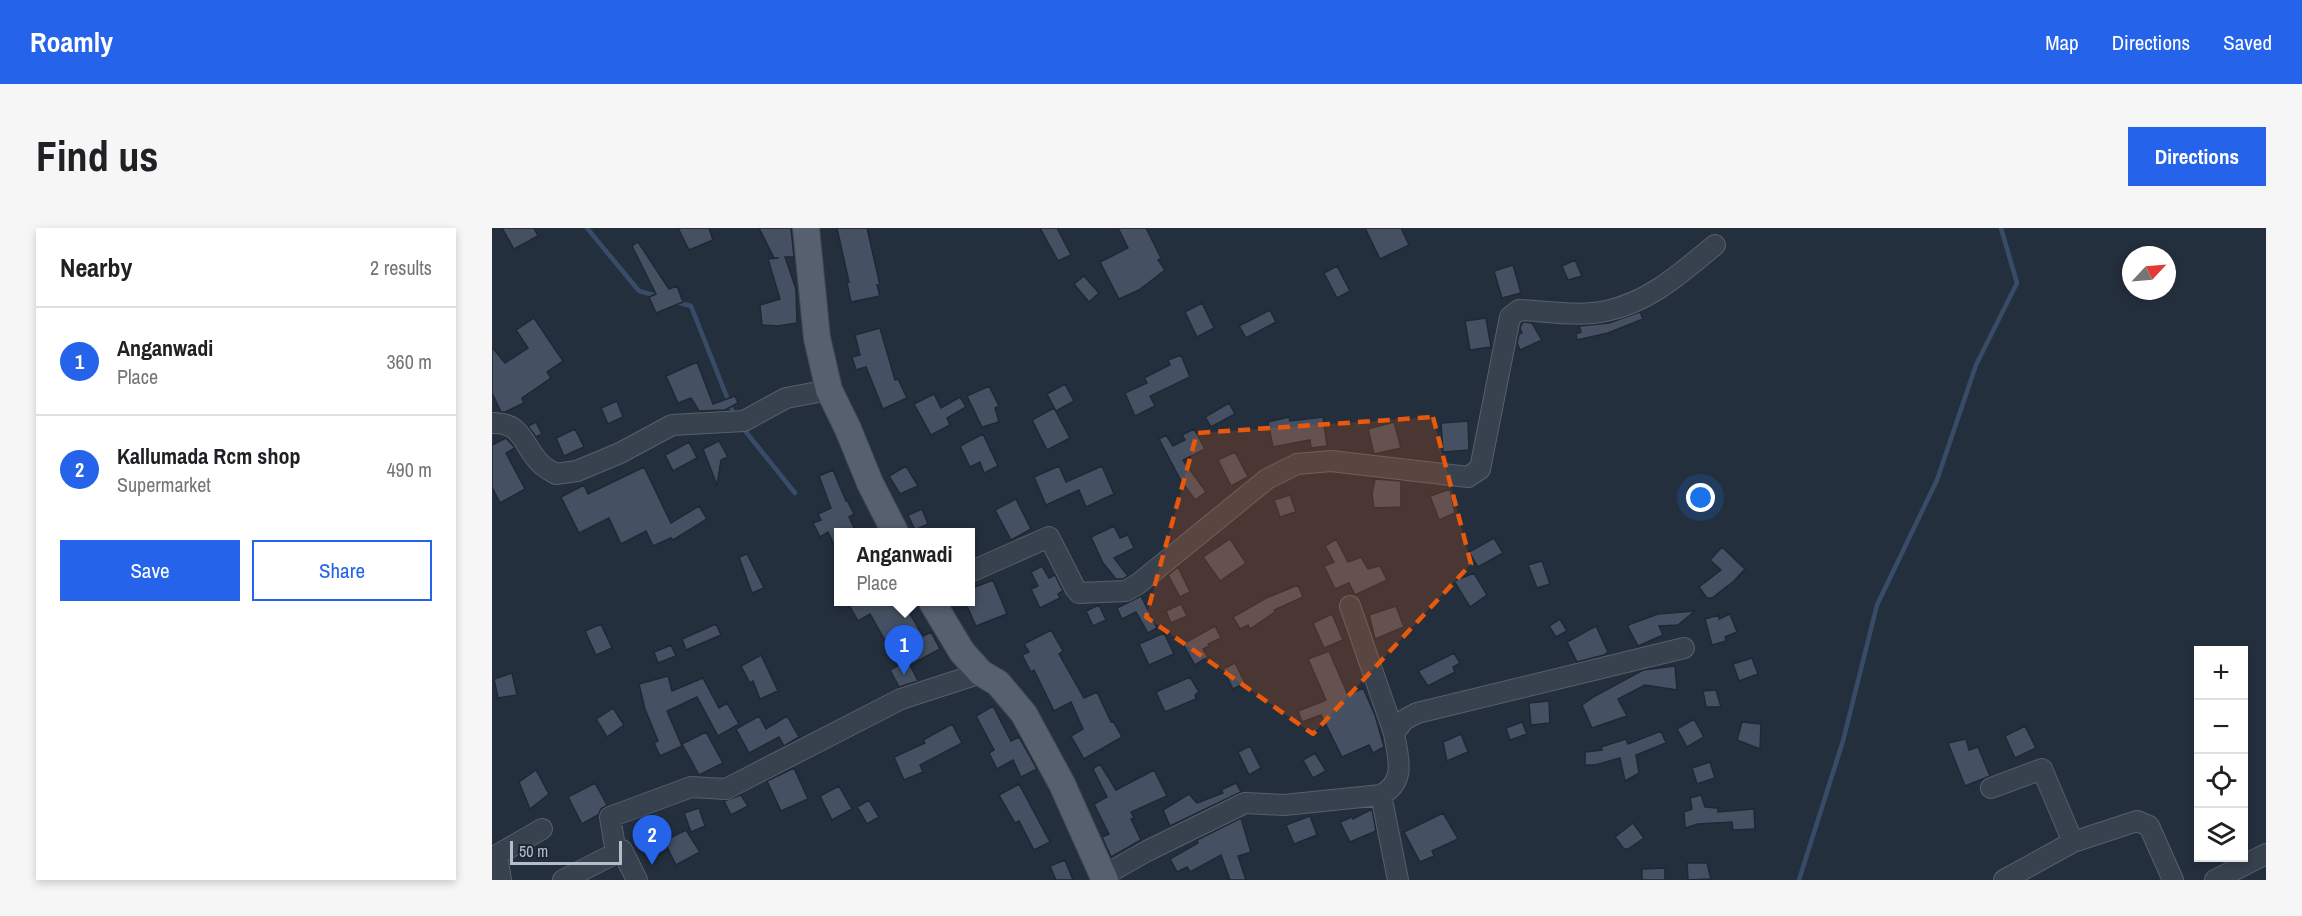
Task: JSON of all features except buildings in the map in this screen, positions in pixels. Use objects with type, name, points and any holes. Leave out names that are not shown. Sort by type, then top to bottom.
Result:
[{"type":"main road","points":[[806,228],[817,338],[829,390],[870,483],[893,528]]},
{"type":"main road","points":[[934,606],[962,652],[981,673],[998,683],[1024,714],[1062,784],[1104,878]]},
{"type":"street","points":[[975,570],[1049,537],[1079,593],[1126,591],[1138,584],[1267,479],[1297,464],[1331,461],[1468,477],[1475,474],[1480,469],[1510,317],[1514,313],[1519,310],[1586,313],[1627,305],[1653,294],[1715,245]]},
{"type":"street","points":[[492,423],[502,423],[520,433],[540,463],[556,474],[577,471],[620,453],[672,425],[744,421],[786,398],[829,390]]},
{"type":"street","points":[[1104,878],[1147,851],[1245,803],[1284,805],[1381,795],[1389,790],[1398,779],[1399,766],[1394,733],[1350,606]]},
{"type":"street","points":[[1394,733],[1404,720],[1418,713],[1684,648]]},
{"type":"street","points":[[616,853],[610,817],[691,787],[726,789],[901,699],[981,673]]},
{"type":"street","points":[[1991,788],[2042,769],[2073,842]]},
{"type":"street","points":[[1381,795],[1398,880]]},
{"type":"street","points":[[2004,880],[2073,842],[2137,822],[2149,826],[2174,880]]},
{"type":"street","points":[[501,880],[496,855],[542,829]]},
{"type":"street","points":[[563,880],[622,850],[637,880]]},
{"type":"street","points":[[2215,880],[2266,854]]},
{"type":"highlighted area","points":[[1433,417],[1471,564],[1313,734],[1146,617],[1197,433]]},
{"type":"waterway","points":[[587,228],[639,291],[657,296]]},
{"type":"waterway","points":[[1799,880],[1843,741],[1877,605],[1937,480],[1976,365],[2017,283],[2001,228]]},
{"type":"waterway","points":[[676,302],[691,306],[734,415]]},
{"type":"waterway","points":[[742,427],[795,493]]},
{"type":"place","name":"Anganwadi","points":[[904,675]]},
{"type":"place","name":"Kallumada Rcm shop","points":[[652,865]]}]
